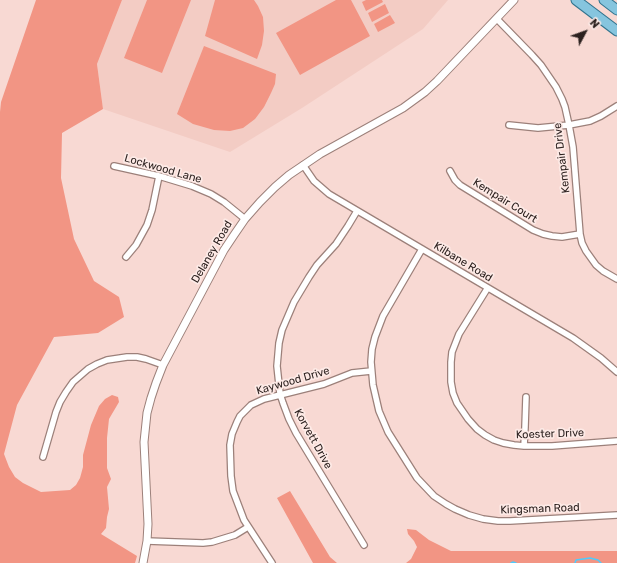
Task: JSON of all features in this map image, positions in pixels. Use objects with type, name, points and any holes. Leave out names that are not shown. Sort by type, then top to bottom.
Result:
[{"type":"main road","points":[[576,0],[617,31]]},
{"type":"main road","points":[[604,0],[617,10]]},
{"type":"street","name":"Delaney Road","points":[[143,563],[148,524],[144,458],[145,429],[151,398],[163,365],[224,250],[245,219],[275,187],[320,154],[414,101],[436,82],[514,0]]},
{"type":"street","name":"Kempair Drive","points":[[497,19],[532,55],[548,75],[562,99],[573,147],[580,234],[584,247],[590,258],[603,271],[617,280]]},
{"type":"street","points":[[509,125],[538,128],[569,126],[601,116],[617,106]]},
{"type":"street","name":"Kilbane Road","points":[[303,165],[309,175],[329,194],[586,347],[617,372]]},
{"type":"street","name":"Lockwood Lane","points":[[114,166],[160,176],[203,190],[224,202],[245,219]]},
{"type":"street","name":"Kempair Court","points":[[450,171],[460,185],[533,230],[552,236],[580,234]]},
{"type":"street","points":[[126,258],[136,245],[147,225],[160,176]]},
{"type":"street","name":"Korvett Drive","points":[[357,211],[336,244],[309,277],[294,302],[287,315],[282,330],[277,355],[280,394],[289,419],[364,545]]},
{"type":"street","name":"Kingsman Road","points":[[422,249],[380,321],[372,349],[371,371],[375,398],[388,432],[417,478],[434,496],[446,504],[469,515],[483,519],[510,521],[617,515]]},
{"type":"street","name":"Koester Drive","points":[[487,289],[459,334],[451,362],[453,393],[462,412],[485,435],[503,443],[524,446],[552,446],[617,441]]},
{"type":"street","points":[[43,457],[60,402],[80,374],[88,368],[107,360],[127,356],[146,359],[163,365]]},
{"type":"street","name":"Kaywood Drive","points":[[272,563],[248,527],[233,491],[230,445],[236,422],[251,405],[264,399],[324,384],[352,373],[371,371]]},
{"type":"street","points":[[524,446],[526,427],[526,398]]},
{"type":"street","points":[[147,541],[212,542],[235,535],[248,527]]},
{"type":"shaded area","points":[[36,0],[122,0],[97,64],[103,109],[62,133],[61,178],[74,239],[94,281],[119,297],[124,317],[98,333],[54,337],[17,405],[4,454],[15,477],[23,483],[41,492],[70,490],[76,485],[80,478],[83,467],[83,455],[91,425],[99,406],[105,399],[112,395],[118,397],[119,402],[109,419],[107,438],[107,468],[111,479],[107,487],[109,509],[106,528],[101,534],[137,556],[135,563],[0,563],[0,112],[1,102]]},
{"type":"shaded area","points":[[122,0],[448,0],[423,29],[302,108],[230,152],[103,109],[97,64]]},
{"type":"shaded area","points":[[147,0],[191,0],[162,73],[124,58]]},
{"type":"shaded area","points":[[215,0],[254,0],[263,17],[264,31],[262,45],[257,59],[205,36]]},
{"type":"shaded area","points":[[336,0],[351,0],[370,36],[300,75],[276,33]]},
{"type":"shaded area","points":[[366,0],[382,0],[383,2],[366,11],[362,2]]},
{"type":"shaded area","points":[[385,4],[389,13],[372,22],[368,13]]},
{"type":"shaded area","points":[[390,15],[395,23],[378,32],[374,24]]},
{"type":"shaded area","points":[[204,46],[276,74],[275,84],[264,107],[255,119],[243,128],[230,131],[214,130],[193,124],[177,114]]},
{"type":"shaded area","points":[[290,491],[330,557],[337,563],[313,563],[277,498]]},
{"type":"shaded area","points":[[407,529],[416,530],[429,540],[451,551],[617,551],[617,563],[406,563],[411,559],[417,547],[408,534]]},
{"type":"waterway","points":[[575,563],[576,560],[590,558],[598,560],[601,563]]},
{"type":"waterway","points":[[511,563],[516,563]]}]
